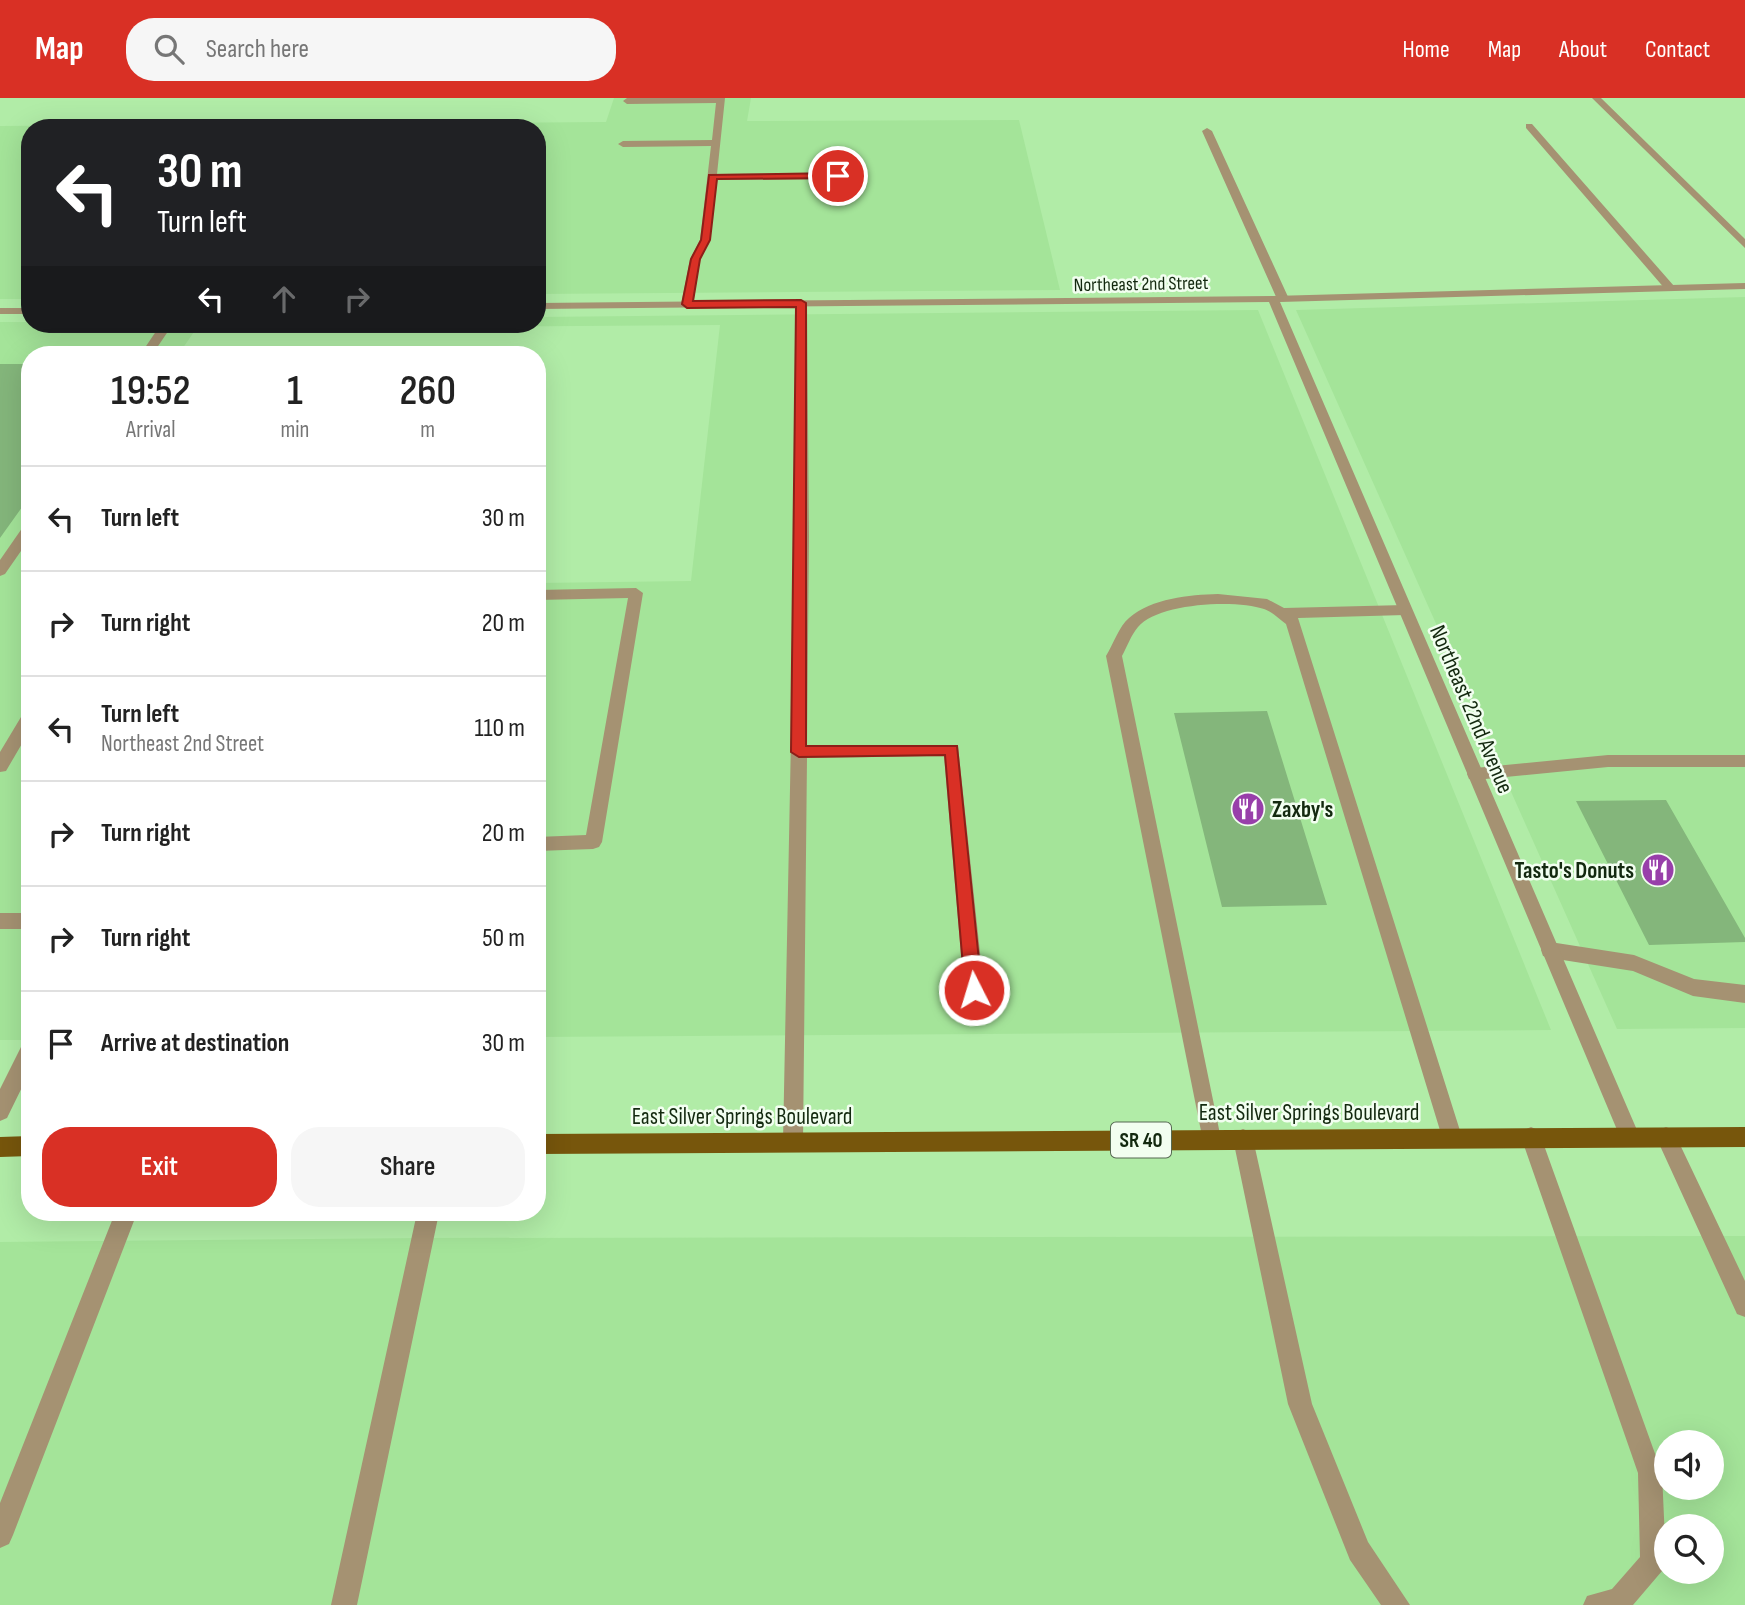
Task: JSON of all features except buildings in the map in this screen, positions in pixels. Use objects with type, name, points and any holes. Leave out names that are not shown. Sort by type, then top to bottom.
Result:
[{"type":"main road","name":"East Silver Springs Boulevard","points":[[546,1144],[1745,1136]]},
{"type":"main road","points":[[0,1147],[21,1146]]},
{"type":"street","points":[[1596,98],[1745,245]]},
{"type":"street","points":[[627,101],[721,99],[705,240],[695,259],[687,304]]},
{"type":"street","points":[[1529,126],[1670,288]]},
{"type":"street","name":"Northeast 22nd Avenue","points":[[1207,131],[1405,610],[1630,1136]]},
{"type":"street","points":[[623,144],[716,144]]},
{"type":"street","points":[[713,177],[838,176]]},
{"type":"street","name":"Northeast 2nd Street","points":[[546,306],[1278,299],[1745,286]]},
{"type":"street","points":[[793,1142],[799,752],[801,303]]},
{"type":"street","points":[[0,311],[21,310]]},
{"type":"street","points":[[0,571],[21,540]]},
{"type":"street","points":[[546,595],[636,593],[593,842],[546,844]]},
{"type":"street","points":[[1211,1139],[1114,656],[1133,622],[1163,606],[1191,600],[1218,599],[1267,604],[1293,621],[1452,1137]]},
{"type":"street","points":[[1281,613],[1405,610]]},
{"type":"street","points":[[0,766],[21,731]]},
{"type":"street","points":[[799,752],[952,750],[974,990]]},
{"type":"street","points":[[1475,774],[1608,761],[1745,761]]},
{"type":"street","points":[[0,922],[21,921]]},
{"type":"street","points":[[1550,950],[1633,963],[1693,987],[1745,994]]},
{"type":"street","points":[[0,1111],[21,1068]]},
{"type":"street","points":[[1531,1137],[1650,1473],[1653,1562],[1619,1601],[1596,1605]]},
{"type":"street","points":[[1666,1137],[1745,1306]]},
{"type":"street","points":[[1243,1139],[1300,1404],[1359,1551],[1397,1605]]},
{"type":"street","points":[[0,1535],[123,1221]]},
{"type":"street","points":[[344,1605],[426,1221]]},
{"type":"shaded area","points":[[614,98],[751,98],[747,121],[1019,120],[1060,290],[546,294],[546,122],[606,122]]},
{"type":"shaded area","points":[[0,126],[21,126],[21,299],[0,299]]},
{"type":"shaded area","points":[[1745,297],[1745,1028],[1617,1029],[1296,310]]},
{"type":"shaded area","points":[[1258,310],[1551,1030],[546,1037],[546,583],[691,581],[720,325],[546,326],[546,317]]},
{"type":"shaded area","points":[[0,322],[21,322],[21,333],[193,333],[184,346],[21,346],[21,1040],[0,1040]]},
{"type":"shaded area","points":[[1745,1236],[1745,1605],[0,1605],[0,1242],[426,1238]]},
{"type":"place","name":"Zaxby's","points":[[1248,809]]},
{"type":"place","name":"Tasto's Donuts","points":[[1658,870]]},
{"type":"route","points":[[838,176],[713,177],[705,240],[695,259],[687,304],[801,303],[799,752],[952,750],[974,990]]}]
